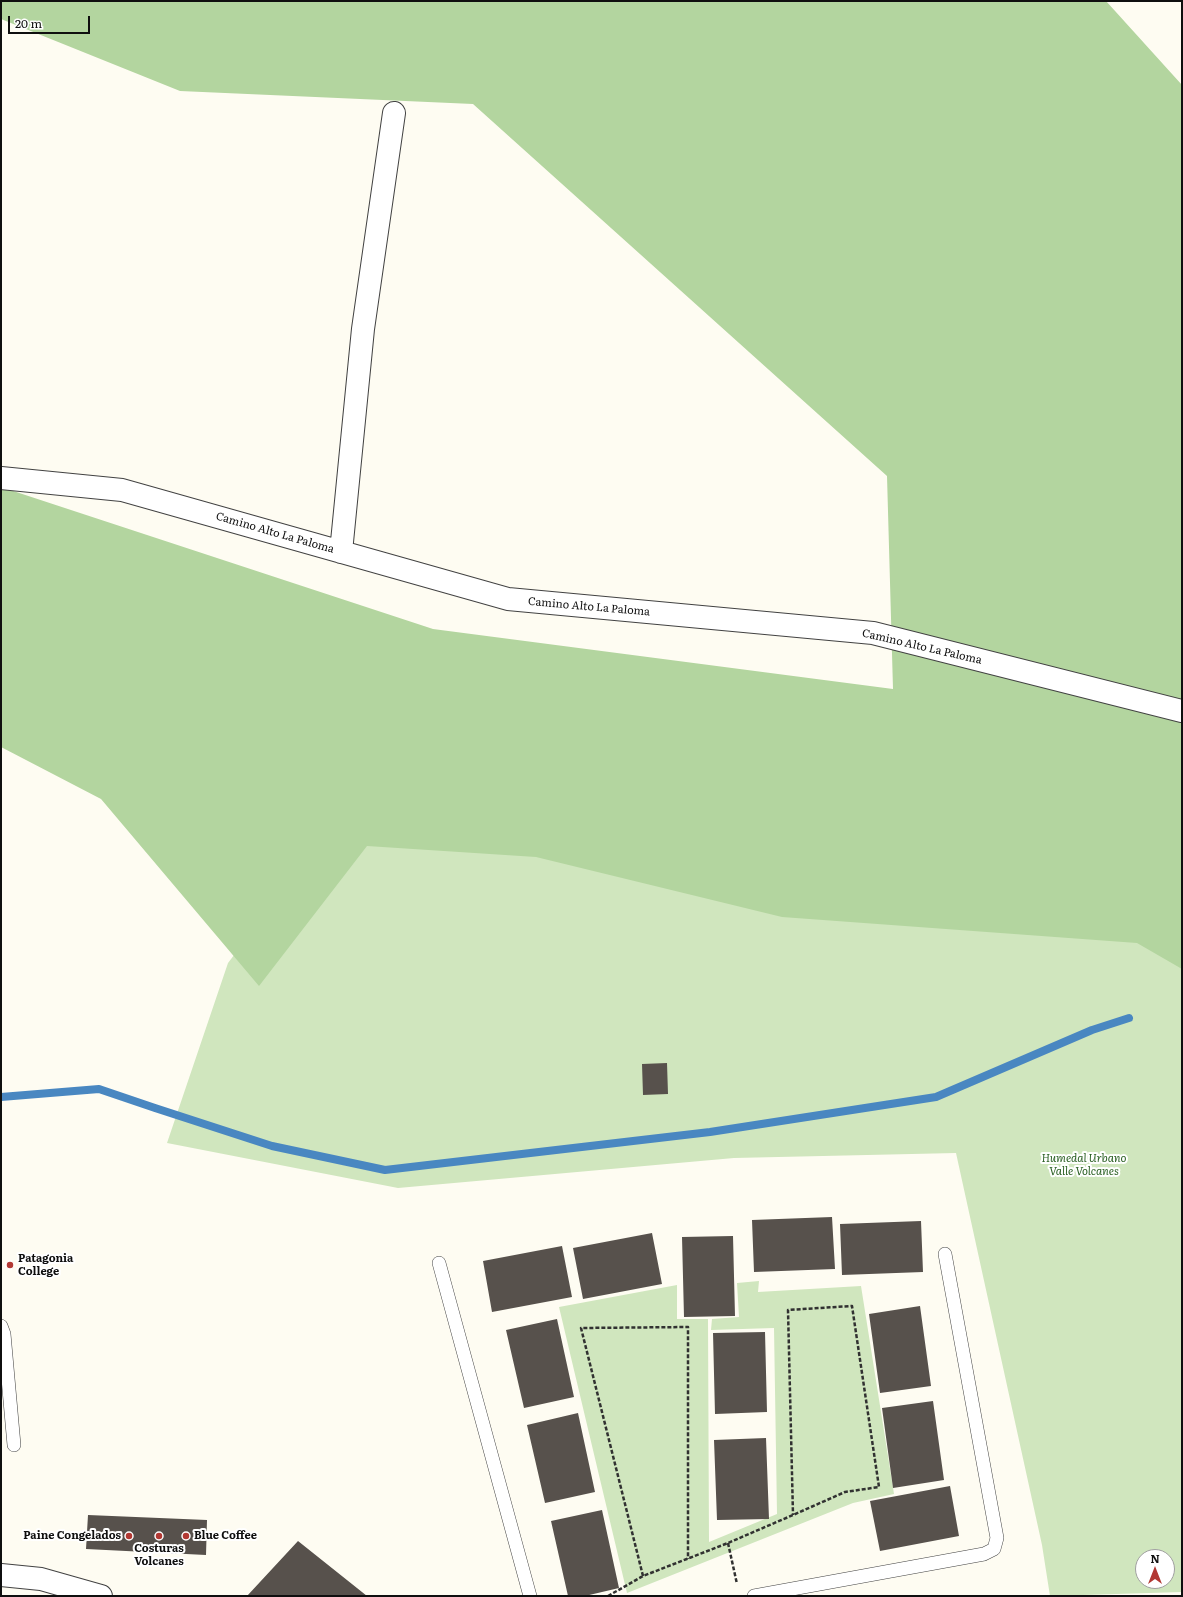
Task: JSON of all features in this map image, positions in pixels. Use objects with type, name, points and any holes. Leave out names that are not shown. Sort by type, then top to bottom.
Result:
[{"type":"street","points":[[341,552],[363,329],[394,113]]},
{"type":"street","name":"Camino Alto La Paloma","points":[[1,478],[122,490],[508,599],[873,633],[1182,711]]},
{"type":"street","points":[[1,1575],[41,1579],[101,1596]]},
{"type":"lane","points":[[754,1596],[984,1554],[994,1549],[997,1538],[945,1254]]},
{"type":"lane","points":[[439,1263],[530,1596]]},
{"type":"lane","points":[[1,1326],[4,1334],[14,1445]]},
{"type":"path","points":[[608,1596],[643,1576],[728,1543],[793,1515],[845,1492],[879,1487],[852,1306],[788,1310],[793,1515]]},
{"type":"path","points":[[643,1576],[581,1328],[688,1327],[688,1559]]},
{"type":"path","points":[[728,1543],[738,1588]]},
{"type":"green space","points":[[1,1],[1106,1],[1182,85],[1182,969],[1137,943],[782,917],[536,857],[367,846],[259,986],[101,799],[1,747],[1,487],[433,629],[893,689],[887,476],[473,104],[180,91],[1,19]]},
{"type":"green space","name":"Humedal Urbano Valle Volcanes","points":[[348,805],[1182,924],[1182,1592],[1050,1596],[1042,1545],[956,1153],[734,1158],[398,1188],[167,1143],[228,963]]},
{"type":"green space","points":[[759,1281],[758,1292],[861,1286],[894,1494],[853,1503],[627,1593],[559,1307],[677,1285],[677,1319],[708,1319],[709,1542],[777,1514],[774,1328],[711,1330],[712,1319],[739,1317],[737,1283]]},
{"type":"building","points":[[667,1063],[668,1094],[643,1095],[642,1064]]},
{"type":"building","points":[[832,1217],[835,1269],[754,1272],[752,1220]]},
{"type":"building","points":[[921,1221],[923,1272],[842,1275],[840,1224]]},
{"type":"building","points":[[652,1233],[662,1284],[583,1299],[573,1248]]},
{"type":"building","points":[[733,1236],[735,1316],[684,1317],[682,1237]]},
{"type":"building","points":[[562,1246],[572,1297],[492,1312],[483,1261]]},
{"type":"building","points":[[920,1306],[931,1386],[880,1393],[869,1314]]},
{"type":"building","points":[[557,1319],[574,1397],[524,1408],[506,1330]]},
{"type":"building","points":[[765,1332],[767,1412],[715,1414],[713,1333]]},
{"type":"building","points":[[933,1401],[944,1480],[893,1488],[882,1408]]},
{"type":"building","points":[[578,1413],[595,1492],[545,1503],[527,1425]]},
{"type":"building","points":[[766,1438],[769,1519],[717,1520],[714,1440]]},
{"type":"building","points":[[950,1486],[959,1536],[880,1551],[870,1501]]},
{"type":"building","points":[[602,1510],[619,1588],[585,1596],[568,1596],[551,1521]]},
{"type":"building","points":[[88,1515],[207,1520],[206,1555],[86,1549]]},
{"type":"building","points":[[298,1541],[367,1596],[247,1596]]},
{"type":"waterway","points":[[1,1097],[99,1089],[272,1146],[385,1170],[710,1132],[936,1097],[1092,1030],[1129,1018]]},
{"type":"place","name":"Patagonia College","points":[[10,1265]]},
{"type":"place","name":"Paine Congelados","points":[[129,1536]]},
{"type":"place","name":"Costuras Volcanes","points":[[159,1536]]},
{"type":"place","name":"Blue Coffee","points":[[186,1536]]}]
